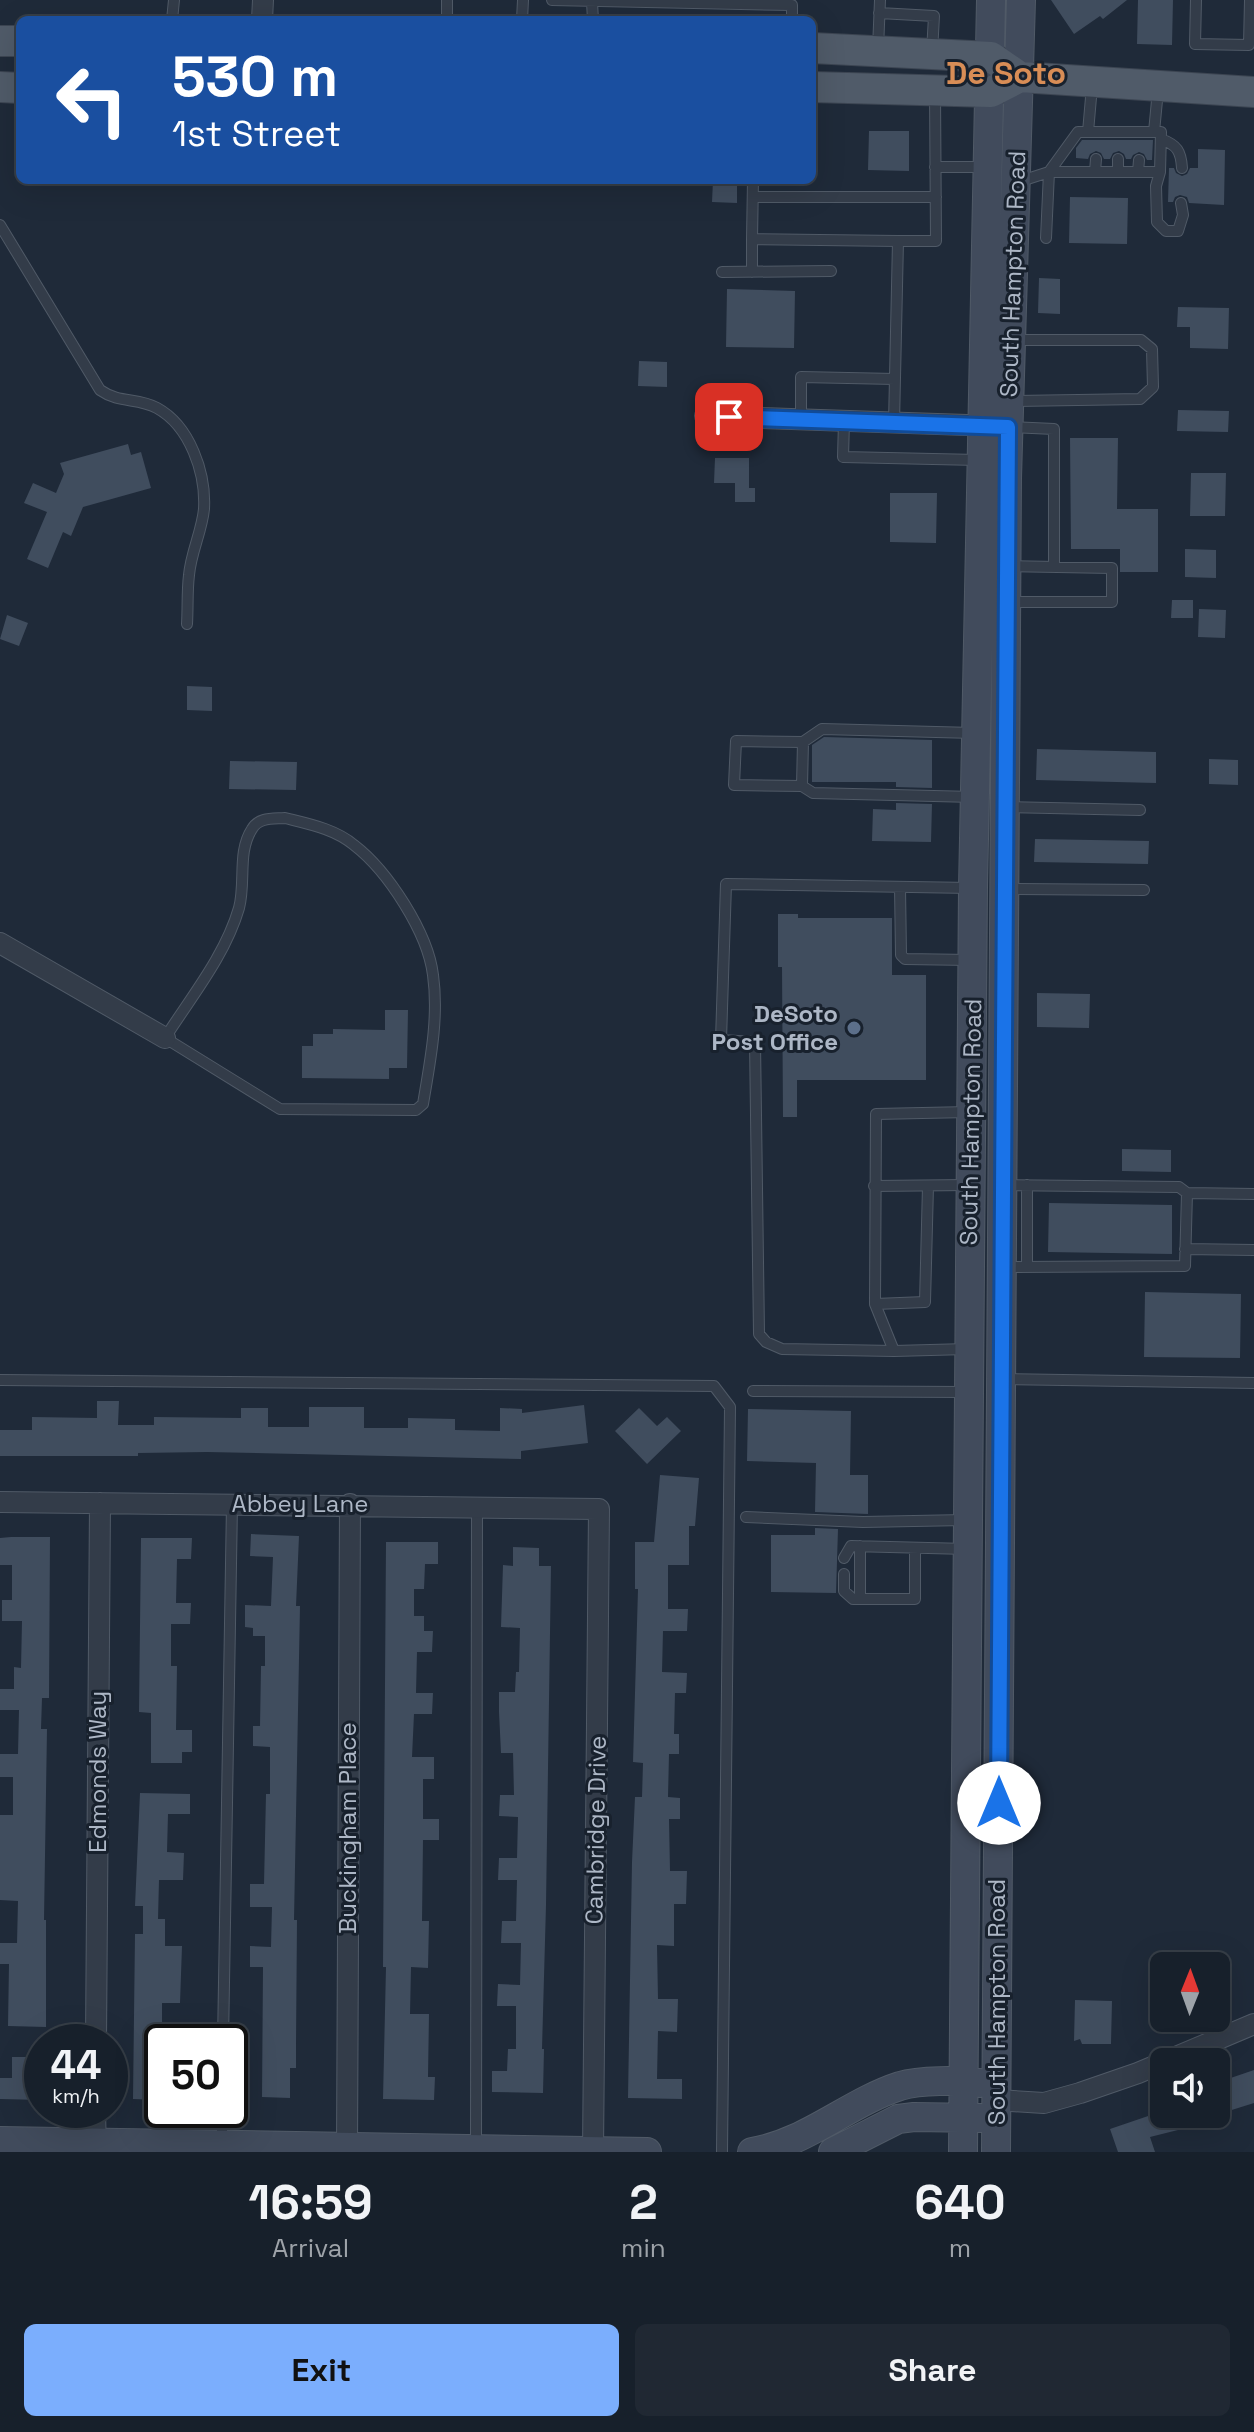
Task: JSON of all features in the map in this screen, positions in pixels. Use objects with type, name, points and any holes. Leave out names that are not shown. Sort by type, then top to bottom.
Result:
[{"type":"main road","name":"South Hampton Road","points":[[991,0],[989,167],[1006,566],[1003,889],[1014,1185],[1014,1267],[1001,1350],[996,2152]]},
{"type":"main road","name":"South Hampton Road","points":[[963,2152],[972,960],[980,460],[999,418],[1011,340],[1021,0]]},
{"type":"main road","points":[[816,48],[991,57],[1020,77]]},
{"type":"main road","points":[[816,87],[991,92],[1020,77],[1254,92]]},
{"type":"main road","points":[[976,733],[1004,734]]},
{"type":"main road","points":[[973,888],[1003,889]]},
{"type":"main road","points":[[970,1185],[1014,1185]]},
{"type":"main road","points":[[969,1349],[1001,1350]]},
{"type":"main road","points":[[965,1730],[1000,1729]]},
{"type":"main road","points":[[752,2152],[784,2145],[901,2085],[964,2081],[980,2083],[996,2100],[982,2118],[898,2119],[833,2152]]},
{"type":"main road","points":[[0,2141],[96,2147],[222,2144],[347,2149],[647,2152]]},
{"type":"street","points":[[705,416],[894,423],[999,418]]},
{"type":"street","points":[[0,943],[165,1038]]},
{"type":"street","name":"Abbey Lane","points":[[0,1502],[599,1509]]},
{"type":"street","name":"Edmonds Way","points":[[96,2024],[100,1503]]},
{"type":"street","name":"Buckingham Place","points":[[347,2149],[350,1504]]},
{"type":"street","name":"Cambridge Drive","points":[[593,2151],[599,1509]]},
{"type":"street","points":[[996,2100],[1044,2103],[1080,2093],[1138,2073],[1254,2024]]},
{"type":"lane","points":[[552,0],[792,5],[792,16]]},
{"type":"lane","points":[[878,51],[880,0]]},
{"type":"lane","points":[[1196,0],[1195,44],[1249,45],[1250,0]]},
{"type":"lane","points":[[879,13],[934,16],[932,54]]},
{"type":"lane","points":[[1092,81],[1094,134]]},
{"type":"lane","points":[[1159,84],[1157,222],[1166,231],[1178,231],[1181,226],[1181,203]]},
{"type":"lane","points":[[752,239],[936,241],[935,90]]},
{"type":"lane","points":[[1046,238],[1049,172],[1078,132],[1158,136],[1176,146],[1181,155],[1182,168]]},
{"type":"lane","points":[[1095,172],[1096,159]]},
{"type":"lane","points":[[1118,159],[1118,171]]},
{"type":"lane","points":[[1138,172],[1139,160]]},
{"type":"lane","points":[[935,167],[989,167]]},
{"type":"lane","points":[[1016,182],[1049,172],[1160,172]]},
{"type":"lane","points":[[752,272],[753,184]]},
{"type":"lane","points":[[753,197],[936,197]]},
{"type":"lane","points":[[0,225],[100,390],[117,400],[141,402],[157,408],[181,429],[195,454],[203,481],[204,511],[190,567],[187,624]]},
{"type":"lane","points":[[894,423],[898,241]]},
{"type":"lane","points":[[722,272],[831,271]]},
{"type":"lane","points":[[999,418],[1140,399],[1153,387],[1152,349],[1141,340],[1011,340]]},
{"type":"lane","points":[[801,420],[801,377],[895,379]]},
{"type":"lane","points":[[999,418],[1054,429],[1054,567]]},
{"type":"lane","points":[[844,422],[843,457],[980,460]]},
{"type":"lane","points":[[1006,566],[1112,568],[1112,602],[1006,602]]},
{"type":"lane","points":[[975,798],[813,793],[802,786],[734,785],[736,741],[803,742],[822,729],[976,733]]},
{"type":"lane","points":[[802,786],[803,742]]},
{"type":"lane","points":[[1003,807],[1140,810]]},
{"type":"lane","points":[[285,818],[326,829],[354,845],[391,884],[429,955],[435,997],[432,1049],[423,1104],[416,1110],[280,1109],[165,1038],[220,953],[239,907],[244,845],[253,826],[263,820],[285,818]]},
{"type":"lane","points":[[969,1349],[782,1349],[773,1347],[759,1334],[755,1042],[721,1040],[726,884],[973,888]]},
{"type":"lane","points":[[900,887],[901,955],[905,959],[972,960]]},
{"type":"lane","points":[[1003,889],[1144,890]]},
{"type":"lane","points":[[894,1351],[875,1304],[876,1114],[971,1112]]},
{"type":"lane","points":[[874,1186],[970,1185]]},
{"type":"lane","points":[[1014,1185],[1179,1187],[1187,1193],[1254,1194]]},
{"type":"lane","points":[[875,1304],[925,1302],[928,1186]]},
{"type":"lane","points":[[1014,1267],[1185,1266],[1187,1193]]},
{"type":"lane","points":[[1185,1249],[1254,1250]]},
{"type":"lane","points":[[1001,1379],[1254,1383]]},
{"type":"lane","points":[[0,1380],[714,1386],[730,1407],[722,2152]]},
{"type":"lane","points":[[753,1391],[968,1392]]},
{"type":"lane","points":[[223,2024],[232,1504]]},
{"type":"lane","points":[[476,2148],[477,1507]]},
{"type":"lane","points":[[746,1517],[863,1522],[967,1520]]},
{"type":"lane","points":[[844,1558],[851,1546],[967,1549]]},
{"type":"lane","points":[[860,1546],[860,1599]]},
{"type":"lane","points":[[844,1574],[844,1591],[853,1599],[915,1599],[915,1548]]},
{"type":"lane","points":[[222,2128],[222,2144]]},
{"type":"building","points":[[1051,0],[1127,0],[1103,19],[1100,16],[1074,34]]},
{"type":"building","points":[[1138,0],[1173,0],[1172,45],[1137,44]]},
{"type":"building","points":[[869,131],[909,131],[909,171],[868,170]]},
{"type":"building","points":[[1082,140],[1153,140],[1152,160],[1147,160],[1139,152],[1126,159],[1119,151],[1113,153],[1110,159],[1104,159],[1096,151],[1088,159],[1076,158],[1076,148]]},
{"type":"building","points":[[1198,149],[1225,150],[1224,205],[1189,203],[1187,197],[1180,195],[1173,202],[1168,202],[1169,168],[1174,168],[1182,176],[1190,168],[1198,168]]},
{"type":"building","points":[[713,184],[737,184],[737,203],[712,202]]},
{"type":"building","points":[[1070,197],[1128,198],[1127,244],[1069,243]]},
{"type":"building","points":[[1039,278],[1060,279],[1060,314],[1038,313]]},
{"type":"building","points":[[727,289],[795,291],[794,348],[726,347]]},
{"type":"building","points":[[1178,307],[1229,308],[1228,349],[1190,348],[1190,327],[1177,327]]},
{"type":"building","points":[[639,361],[667,362],[667,387],[638,386]]},
{"type":"building","points":[[1178,410],[1229,411],[1228,432],[1177,431]]},
{"type":"building","points":[[1070,438],[1118,438],[1117,509],[1158,509],[1158,572],[1120,572],[1120,549],[1071,549]]},
{"type":"building","points":[[128,444],[131,455],[141,452],[151,488],[83,507],[71,536],[63,532],[48,568],[27,559],[47,512],[24,503],[33,483],[56,493],[64,474],[60,463]]},
{"type":"building","points":[[715,458],[749,458],[749,488],[755,488],[755,502],[735,502],[735,483],[714,483]]},
{"type":"building","points":[[1191,473],[1226,473],[1225,516],[1190,516]]},
{"type":"building","points":[[890,493],[937,493],[936,543],[890,542]]},
{"type":"building","points":[[1185,549],[1216,550],[1216,578],[1185,577]]},
{"type":"building","points":[[1172,600],[1193,600],[1193,618],[1171,618]]},
{"type":"building","points":[[1199,609],[1226,610],[1225,638],[1198,637]]},
{"type":"building","points":[[7,615],[28,623],[19,646],[0,639]]},
{"type":"building","points":[[187,686],[212,687],[212,711],[187,710]]},
{"type":"building","points":[[824,737],[932,740],[932,788],[896,787],[896,782],[812,782],[812,745]]},
{"type":"building","points":[[1037,749],[1156,752],[1156,783],[1036,780]]},
{"type":"building","points":[[1209,759],[1238,760],[1238,785],[1209,784]]},
{"type":"building","points":[[230,761],[297,762],[296,790],[229,789]]},
{"type":"building","points":[[896,803],[932,804],[931,842],[872,841],[873,809],[896,810]]},
{"type":"building","points":[[1035,839],[1149,841],[1148,864],[1034,862]]},
{"type":"building","name":"DeSoto Post Office","points":[[778,914],[798,914],[798,918],[892,918],[892,975],[926,975],[926,1080],[797,1080],[797,1117],[783,1117],[782,967],[778,967]]},
{"type":"building","points":[[1037,993],[1090,994],[1089,1028],[1037,1027]]},
{"type":"building","points":[[385,1010],[408,1010],[407,1068],[389,1068],[389,1079],[302,1078],[302,1046],[313,1046],[313,1034],[333,1034],[333,1029],[385,1030]]},
{"type":"building","points":[[1122,1149],[1171,1150],[1171,1172],[1122,1171]]},
{"type":"building","points":[[1049,1203],[1172,1205],[1172,1254],[1048,1252]]},
{"type":"building","points":[[1145,1292],[1241,1294],[1240,1358],[1144,1357]]},
{"type":"building","points":[[97,1401],[119,1401],[118,1425],[154,1425],[154,1417],[241,1418],[241,1408],[268,1408],[268,1427],[309,1427],[309,1407],[364,1407],[364,1428],[408,1428],[408,1418],[455,1419],[455,1430],[500,1431],[500,1408],[522,1409],[522,1413],[584,1405],[588,1443],[521,1451],[521,1459],[207,1452],[138,1453],[138,1456],[0,1456],[0,1430],[32,1430],[32,1417],[97,1418]]},
{"type":"building","points":[[639,1408],[657,1426],[667,1417],[681,1431],[647,1464],[615,1431]]},
{"type":"building","points":[[748,1409],[851,1411],[850,1475],[868,1475],[868,1514],[815,1512],[816,1463],[747,1461]]},
{"type":"building","points":[[660,1475],[699,1478],[695,1526],[689,1526],[689,1565],[668,1565],[668,1609],[688,1609],[687,1631],[663,1631],[662,1672],[687,1673],[686,1693],[675,1693],[674,1734],[679,1734],[679,1754],[669,1754],[668,1797],[680,1798],[680,1819],[669,1819],[670,1871],[687,1871],[686,1904],[674,1904],[674,1946],[657,1945],[658,1999],[678,1999],[677,2032],[658,2031],[657,2079],[682,2079],[682,2099],[628,2098],[632,1862],[635,1797],[642,1797],[643,1763],[633,1762],[638,1589],[635,1589],[635,1542],[654,1542]]},
{"type":"building","points":[[815,1528],[838,1529],[836,1593],[771,1592],[771,1535],[815,1535]]},
{"type":"building","points":[[251,1534],[299,1536],[294,1920],[297,1920],[296,2068],[290,2068],[290,2098],[262,2097],[263,1967],[250,1967],[250,1946],[271,1947],[272,1907],[250,1907],[250,1884],[264,1884],[270,1747],[253,1746],[253,1726],[260,1726],[265,1636],[253,1636],[253,1628],[245,1627],[245,1605],[271,1606],[273,1557],[250,1556]]},
{"type":"building","points":[[50,1537],[49,1698],[42,1698],[41,1729],[47,1729],[46,2024],[24,2024],[24,2026],[8,2026],[9,1964],[0,1964],[0,1943],[17,1943],[18,1901],[0,1900],[0,1815],[13,1815],[13,1777],[0,1777],[0,1754],[18,1754],[19,1710],[0,1710],[0,1689],[14,1689],[14,1667],[21,1668],[22,1621],[2,1621],[2,1600],[12,1600],[12,1565],[0,1565],[0,1538]]},
{"type":"building","points":[[141,1538],[192,1538],[191,1559],[177,1559],[176,1603],[191,1603],[190,1624],[171,1624],[171,1666],[177,1666],[176,1730],[192,1730],[192,1752],[182,1752],[182,1763],[151,1763],[151,1713],[139,1712]]},
{"type":"building","points":[[386,1542],[438,1542],[438,1564],[425,1564],[424,1589],[414,1589],[414,1616],[424,1616],[424,1631],[433,1631],[432,1652],[417,1652],[416,1693],[433,1693],[432,1714],[414,1714],[412,1757],[434,1757],[434,1779],[423,1779],[423,1819],[439,1819],[439,1840],[423,1840],[422,1921],[429,1921],[428,1968],[411,1967],[410,2014],[429,2014],[428,2077],[435,2077],[434,2100],[383,2099]]},
{"type":"building","points":[[513,1547],[539,1548],[539,1566],[551,1566],[543,2093],[492,2092],[492,2071],[507,2071],[508,2049],[516,2049],[516,2006],[497,2006],[498,1984],[520,1985],[521,1943],[501,1943],[502,1921],[516,1921],[517,1880],[498,1880],[499,1858],[517,1858],[518,1817],[499,1816],[500,1795],[514,1795],[513,1753],[501,1753],[499,1712],[499,1692],[515,1692],[516,1672],[519,1672],[520,1628],[501,1627],[503,1565],[513,1566]]},
{"type":"building","points":[[140,1793],[190,1794],[190,1814],[168,1814],[167,1852],[184,1853],[183,1880],[159,1880],[158,1919],[165,1919],[165,1946],[182,1946],[180,2003],[162,2003],[162,2024],[144,2024],[144,2099],[133,2099],[135,1934],[143,1934],[143,1906],[135,1906]]},
{"type":"building","points":[[1075,2000],[1112,2001],[1111,2044],[1082,2044],[1080,2039],[1074,2041]]},
{"type":"building","points":[[12,2057],[24,2057],[24,2100],[0,2099],[0,2078],[12,2078]]},
{"type":"building","points":[[1254,2070],[1254,2103],[1230,2111],[1230,2078]]},
{"type":"building","points":[[1150,2115],[1150,2128],[1186,2128],[1150,2137],[1155,2152],[1118,2152],[1110,2129]]},
{"type":"place","name":"DeSoto Post Office","points":[[854,1028]]},
{"type":"district","name":"De Soto","points":[[1006,73]]},
{"type":"route","points":[[729,417],[1008,427],[999,1803]]}]
